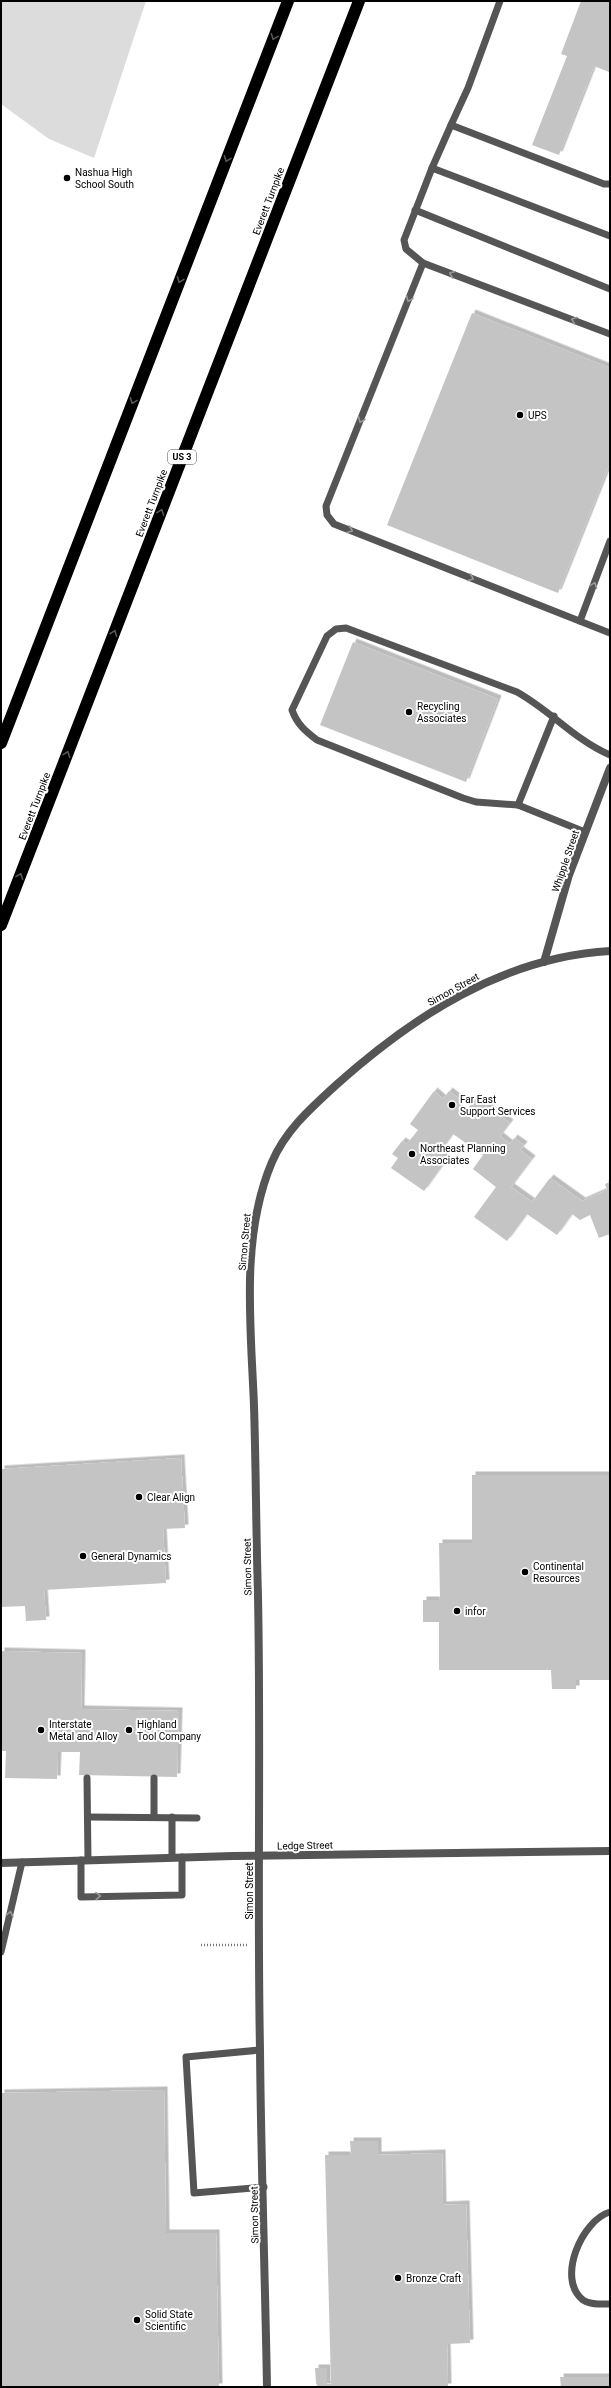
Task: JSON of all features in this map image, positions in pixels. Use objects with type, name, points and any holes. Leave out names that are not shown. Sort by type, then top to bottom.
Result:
[{"type":"highway","points":[[1,743],[288,1]]},
{"type":"highway","name":"Everett Turnpike","points":[[1,926],[359,1]]},
{"type":"street","name":"Whipple Street","points":[[544,962],[562,897],[610,768]]},
{"type":"street","name":"Simon Street","points":[[267,2387],[260,2050],[258,1606],[250,1276],[253,1236],[259,1195],[274,1156],[297,1121],[375,1050],[443,1004],[504,973],[544,962],[610,951]]},
{"type":"street","name":"Ledge Street","points":[[1,1863],[172,1857],[610,1851]]},
{"type":"lane","points":[[500,1],[468,88],[450,125],[415,210],[404,240],[406,249],[423,263],[610,334]]},
{"type":"lane","points":[[450,125],[604,184],[610,184]]},
{"type":"lane","points":[[432,168],[610,236]]},
{"type":"lane","points":[[415,210],[610,289]]},
{"type":"lane","points":[[423,263],[326,506],[327,515],[334,524],[610,633]]},
{"type":"lane","points":[[580,621],[610,541]]},
{"type":"lane","points":[[585,832],[518,805],[470,800],[317,740],[303,730],[295,719],[292,710],[326,636],[336,629],[346,628],[517,692],[554,716],[574,735],[592,747],[610,755]]},
{"type":"lane","points":[[518,805],[554,716]]},
{"type":"lane","points":[[87,1778],[88,1817],[81,1896],[182,1895],[182,1857]]},
{"type":"lane","points":[[154,1778],[154,1817]]},
{"type":"lane","points":[[88,1817],[197,1818]]},
{"type":"lane","points":[[172,1817],[172,1857]]},
{"type":"lane","points":[[1,1952],[22,1862]]},
{"type":"lane","points":[[260,2050],[186,2057],[194,2193],[264,2187]]},
{"type":"lane","points":[[610,2212],[592,2222],[580,2238],[573,2258],[572,2276],[574,2289],[583,2300],[592,2304],[610,2304]]},
{"type":"path","points":[[202,1945],[259,1946]]},
{"type":"shaded area","points":[[1,1],[146,1],[94,158],[49,139],[1,104]]},
{"type":"building","points":[[581,1],[610,1],[610,70],[609,72],[594,66],[559,155],[532,145],[567,56],[561,54]]},
{"type":"building","name":"UPS","points":[[472,313],[610,368],[610,463],[558,593],[387,525]]},
{"type":"building","name":"Recycling Associates","points":[[353,642],[498,699],[466,782],[320,725]]},
{"type":"building","points":[[434,1091],[443,1099],[449,1091],[462,1101],[458,1108],[465,1113],[475,1098],[510,1123],[500,1136],[510,1144],[514,1138],[524,1145],[520,1150],[532,1159],[511,1187],[532,1202],[550,1178],[582,1201],[607,1190],[605,1184],[610,1182],[610,1234],[599,1238],[590,1215],[580,1220],[572,1214],[557,1235],[527,1214],[507,1241],[474,1217],[496,1187],[473,1169],[483,1155],[453,1134],[439,1153],[447,1159],[424,1191],[391,1168],[398,1158],[392,1154],[402,1141],[407,1144],[418,1130],[410,1124]]},
{"type":"building","name":"General Dynamics","points":[[181,1458],[185,1528],[163,1529],[166,1583],[44,1590],[46,1620],[26,1621],[25,1606],[1,1607],[1,1469]]},
{"type":"building","name":"Continental Resources","points":[[472,1475],[610,1475],[610,1680],[576,1680],[576,1689],[552,1689],[551,1670],[439,1670],[439,1622],[423,1622],[423,1600],[440,1600],[439,1543],[472,1543]]},
{"type":"building","points":[[1,1651],[82,1653],[81,1709],[179,1711],[177,1777],[79,1775],[80,1752],[58,1752],[57,1779],[5,1778],[6,1751],[1,1751]]},
{"type":"building","points":[[164,2090],[166,2233],[216,2233],[219,2387],[1,2387],[1,2093]]},
{"type":"building","name":"Bronze Craft","points":[[350,2141],[378,2141],[378,2155],[442,2153],[443,2205],[466,2204],[470,2343],[447,2344],[448,2387],[318,2387],[316,2383],[315,2368],[327,2368],[327,2384],[331,2384],[325,2155],[351,2155]]},
{"type":"building","points":[[560,2377],[610,2377],[610,2387],[561,2387]]},
{"type":"place","name":"Nashua High School South","points":[[67,178]]},
{"type":"place","name":"UPS","points":[[520,415]]},
{"type":"place","name":"Recycling Associates","points":[[409,712]]},
{"type":"place","name":"Far East Support Services","points":[[452,1105]]},
{"type":"place","name":"Northeast Planning Associates","points":[[412,1154]]},
{"type":"place","name":"Clear Align","points":[[139,1497]]},
{"type":"place","name":"General Dynamics","points":[[83,1556]]},
{"type":"place","name":"Continental Resources","points":[[525,1572]]},
{"type":"place","name":"infor","points":[[457,1611]]},
{"type":"place","name":"Interstate Metal and Alloy","points":[[41,1730]]},
{"type":"place","name":"Highland Tool Company","points":[[129,1730]]},
{"type":"place","name":"Bronze Craft","points":[[398,2278]]},
{"type":"place","name":"Solid State Scientific","points":[[137,2320]]}]
